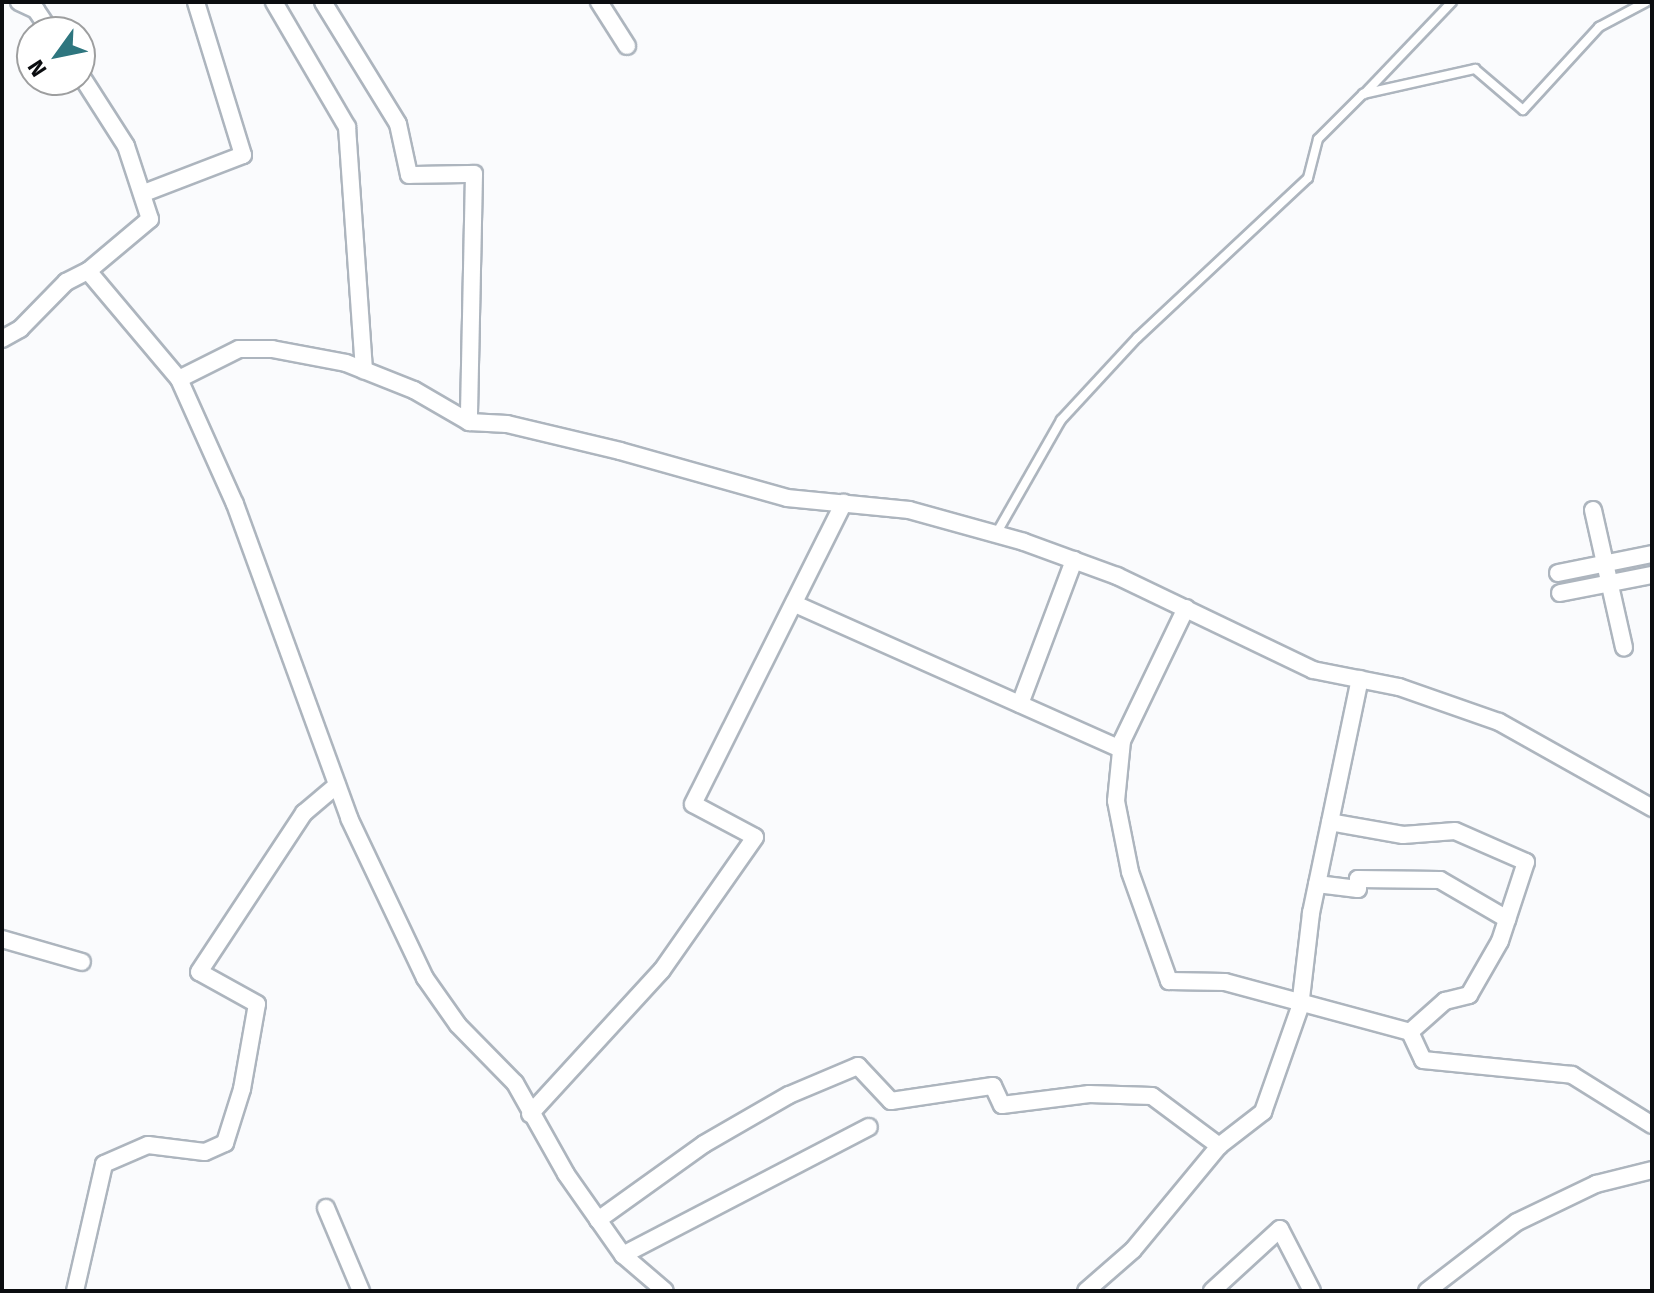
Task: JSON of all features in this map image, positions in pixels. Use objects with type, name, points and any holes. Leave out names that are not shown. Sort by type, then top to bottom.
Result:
[{"type":"street","points":[[19,2],[36,10],[40,16]]},
{"type":"street","points":[[144,193],[243,155],[196,2]]},
{"type":"street","points":[[274,2],[347,127],[364,370]]},
{"type":"street","points":[[323,2],[398,124],[409,175],[474,174],[469,422]]},
{"type":"street","points":[[599,2],[627,46]]},
{"type":"street","points":[[2,339],[20,329],[66,282],[88,271],[150,219],[144,193],[120,135],[94,96]]},
{"type":"street","points":[[88,271],[179,379],[235,504],[337,785],[425,978],[458,1025],[515,1083],[530,1114],[623,1255],[665,1291]]},
{"type":"street","points":[[179,379],[239,349],[272,349],[364,370],[414,390],[469,422],[507,424],[620,451],[787,498],[909,510],[996,534],[1074,560],[1186,608],[1313,670],[1399,687],[1499,722],[1652,808]]},
{"type":"street","points":[[530,1114],[662,970],[755,837],[693,804],[844,503]]},
{"type":"street","points":[[1593,510],[1612,583],[1624,648]]},
{"type":"street","points":[[1558,573],[1652,554]]},
{"type":"street","points":[[1020,704],[1074,560]]},
{"type":"street","points":[[1560,593],[1652,575]]},
{"type":"street","points":[[795,604],[1121,749]]},
{"type":"street","points":[[1186,608],[1121,749],[1116,801],[1130,872],[1169,981],[1225,982],[1301,1000],[1410,1032],[1423,1060],[1572,1075],[1652,1125]]},
{"type":"street","points":[[1086,1291],[1133,1250],[1219,1146],[1263,1112],[1301,1000],[1317,884],[1360,679]]},
{"type":"street","points":[[75,1291],[104,1164],[148,1145],[205,1152],[225,1143],[242,1089],[257,1004],[199,972],[304,813],[337,785]]},
{"type":"street","points":[[1330,822],[1403,835],[1455,831],[1526,862],[1507,919],[1469,995],[1445,1001],[1410,1032]]},
{"type":"street","points":[[1317,884],[1358,889],[1358,879],[1440,880],[1507,919]]},
{"type":"street","points":[[2,939],[82,962]]},
{"type":"street","points":[[598,1220],[704,1144],[789,1095],[858,1066],[891,1101],[993,1086],[1002,1105],[1089,1094],[1152,1096],[1219,1146]]},
{"type":"street","points":[[623,1255],[869,1127]]},
{"type":"street","points":[[1427,1291],[1517,1222],[1596,1184],[1652,1170]]},
{"type":"street","points":[[326,1208],[361,1291]]},
{"type":"street","points":[[1212,1291],[1280,1229],[1312,1291]]},
{"type":"lane","points":[[996,534],[1061,420],[1137,338],[1308,178],[1318,139],[1452,2]]},
{"type":"lane","points":[[1363,94],[1475,69],[1523,110],[1599,27],[1646,2]]}]
